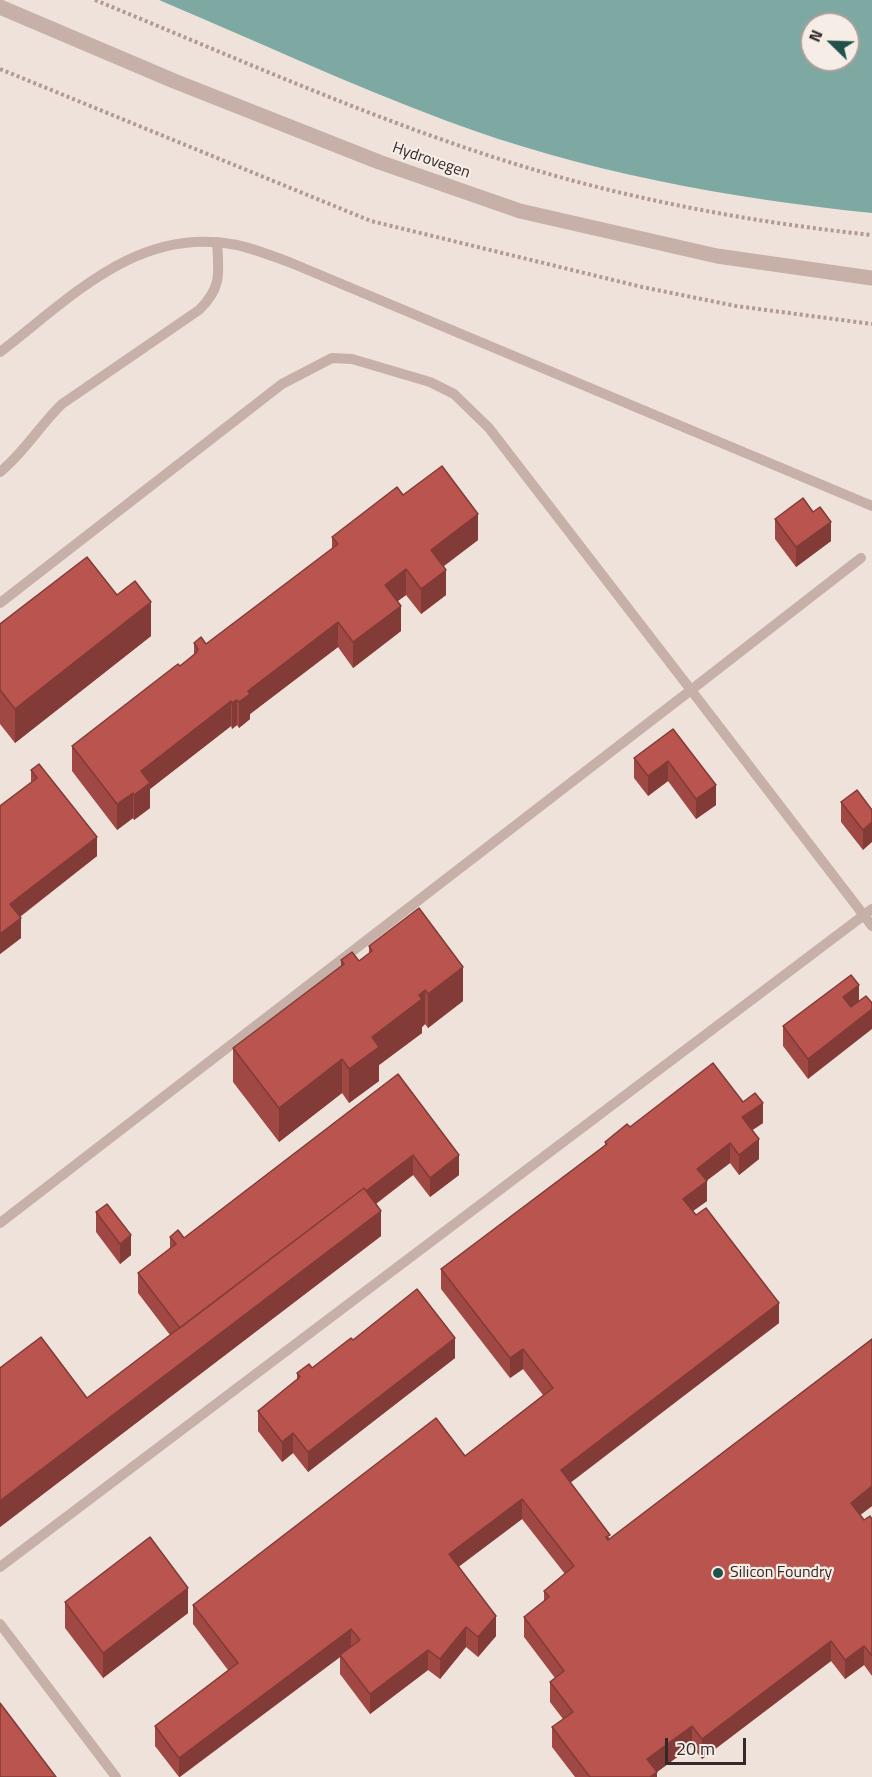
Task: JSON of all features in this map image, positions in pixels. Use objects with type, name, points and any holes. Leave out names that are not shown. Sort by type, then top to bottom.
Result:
[{"type":"street","name":"Hydrovegen","points":[[0,7],[174,81],[379,162],[520,211],[717,256],[872,278]]},
{"type":"lane","points":[[0,352],[122,261],[152,248],[179,242],[217,242],[238,245],[289,262],[872,506]]},
{"type":"lane","points":[[0,472],[34,440],[44,421],[62,404],[199,310],[213,297],[217,282],[217,242]]},
{"type":"lane","points":[[0,603],[282,384],[332,358],[352,359],[430,382],[454,394],[489,428],[691,690],[868,912],[872,926]]},
{"type":"lane","points":[[0,1223],[861,558]]},
{"type":"lane","points":[[0,1567],[868,912]]},
{"type":"lane","points":[[0,1624],[116,1777]]},
{"type":"path","points":[[95,0],[437,138],[529,168],[586,184],[738,218],[872,235]]},
{"type":"path","points":[[0,69],[371,221],[642,286],[736,306],[872,324]]},
{"type":"water","points":[[159,0],[872,0],[872,213],[711,191],[603,168],[498,139],[338,77]]},
{"type":"building","points":[[442,466],[478,514],[431,550],[446,570],[421,589],[406,569],[385,585],[401,606],[353,642],[338,622],[248,691],[250,694],[239,702],[237,700],[232,703],[231,701],[141,771],[150,783],[117,804],[72,746],[178,664],[180,666],[196,653],[198,649],[194,643],[201,637],[206,644],[338,544],[332,537],[397,487],[403,495]]},
{"type":"building","points":[[803,498],[813,512],[820,507],[831,522],[796,547],[775,519]]},
{"type":"building","points":[[87,557],[117,595],[135,581],[151,602],[15,709],[0,690],[0,624]]},
{"type":"building","points":[[673,729],[716,785],[696,799],[668,761],[648,776],[634,758]]},
{"type":"building","points":[[39,764],[97,837],[10,904],[21,918],[0,934],[0,806],[37,778],[31,770]]},
{"type":"building","points":[[857,790],[872,810],[872,822],[863,830],[841,802]]},
{"type":"building","points":[[419,908],[463,967],[428,994],[425,990],[419,995],[422,999],[372,1037],[379,1047],[349,1069],[342,1059],[279,1108],[233,1048],[344,964],[341,960],[352,952],[359,961],[372,951],[369,946]]},
{"type":"building","points":[[851,975],[859,985],[843,997],[851,1007],[866,996],[872,1003],[872,1009],[808,1059],[783,1026]]},
{"type":"building","points":[[713,1063],[743,1102],[755,1093],[763,1103],[742,1117],[759,1139],[739,1155],[730,1143],[697,1169],[707,1181],[683,1199],[696,1215],[706,1208],[779,1303],[561,1470],[610,1535],[606,1537],[608,1540],[872,1339],[872,1486],[851,1503],[864,1520],[870,1516],[872,1519],[872,1656],[864,1646],[845,1660],[831,1641],[702,1739],[692,1726],[647,1759],[657,1772],[650,1777],[590,1777],[552,1727],[573,1712],[550,1682],[564,1671],[524,1617],[549,1597],[544,1591],[574,1566],[522,1499],[449,1554],[496,1616],[478,1637],[466,1627],[440,1659],[428,1650],[370,1694],[340,1655],[360,1640],[351,1629],[179,1758],[155,1726],[238,1663],[193,1605],[436,1418],[465,1456],[553,1388],[523,1349],[510,1358],[441,1269],[607,1144],[605,1142],[627,1124],[630,1127]]},
{"type":"building","points":[[398,1074],[459,1155],[430,1178],[413,1155],[366,1191],[364,1188],[180,1328],[138,1273],[176,1244],[170,1237],[178,1230],[184,1238]]},
{"type":"building","points":[[364,1188],[381,1211],[0,1501],[0,1368],[41,1337],[87,1398]]},
{"type":"building","points":[[107,1204],[131,1235],[120,1244],[96,1212]]},
{"type":"building","points":[[417,1289],[455,1338],[308,1452],[293,1433],[282,1442],[258,1411],[300,1377],[297,1373],[309,1364],[312,1368],[351,1338],[353,1340]]},
{"type":"building","points":[[150,1537],[188,1588],[103,1653],[65,1602]]},
{"type":"building","points":[[0,1703],[56,1777],[0,1777]]},
{"type":"place","name":"Silicon Foundry","points":[[718,1573]]}]
